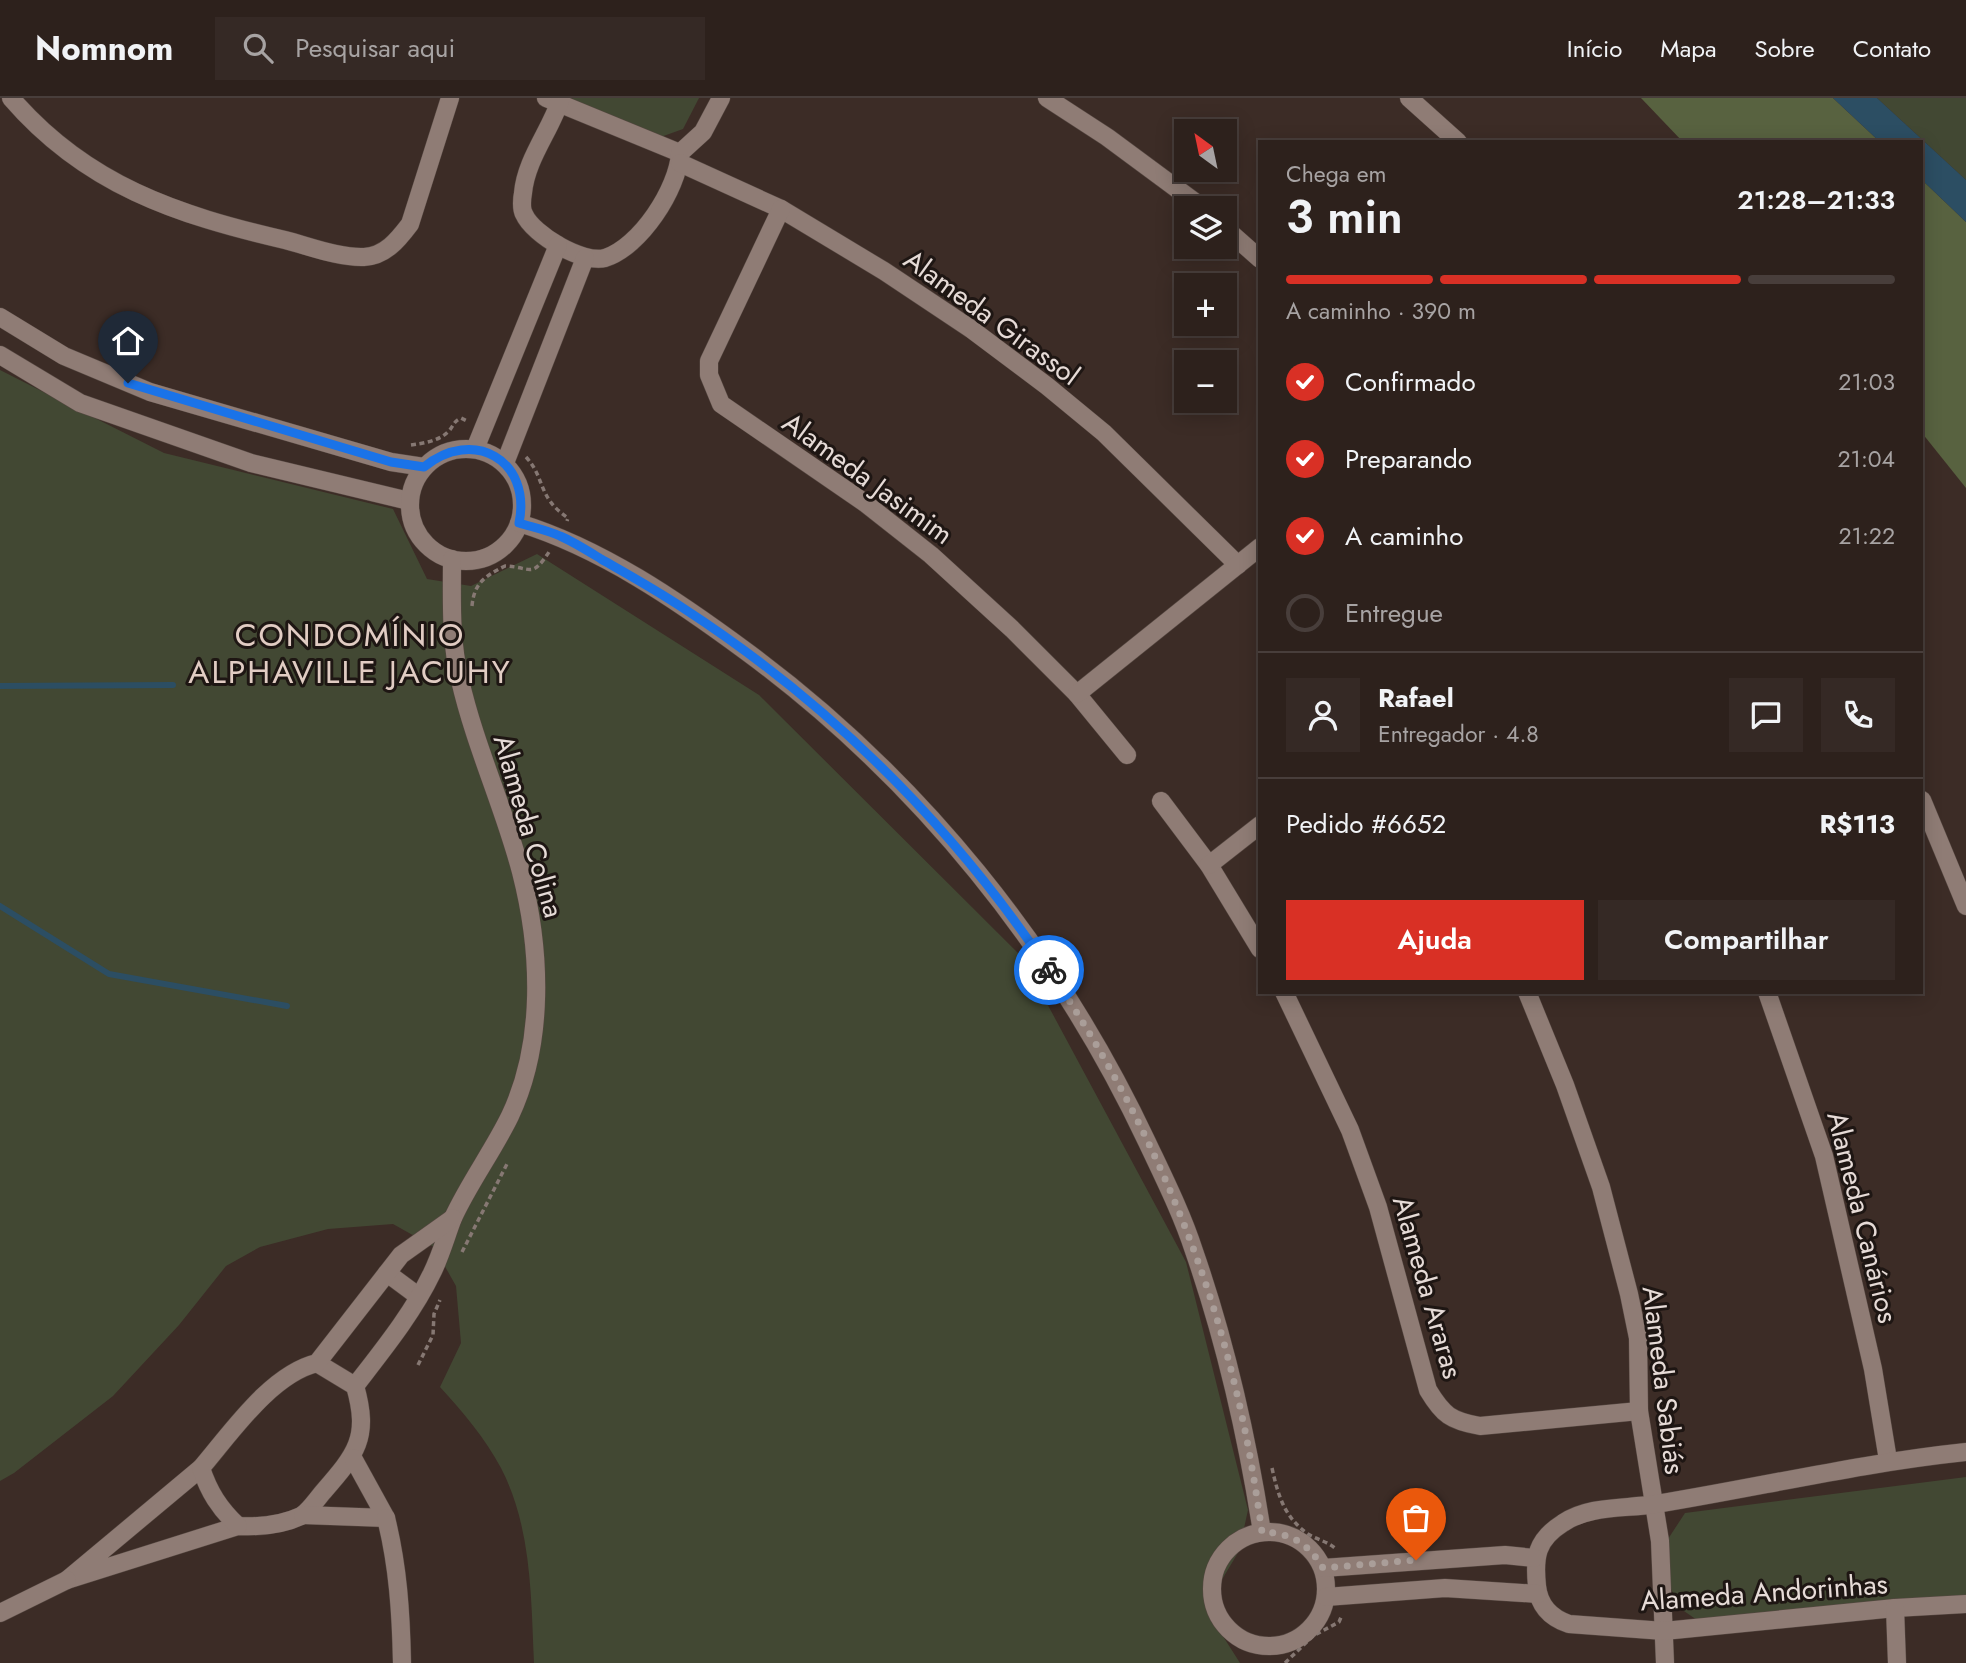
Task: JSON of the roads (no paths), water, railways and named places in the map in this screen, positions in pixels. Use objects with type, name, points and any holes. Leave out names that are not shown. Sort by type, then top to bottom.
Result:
[{"type":"street","points":[[10,98],[25,115],[88,167],[136,194],[187,215],[335,253],[364,257],[384,251],[397,242],[410,224],[450,98]]},
{"type":"street","points":[[556,100],[530,167],[523,191],[523,213],[539,234],[558,245],[585,258],[603,259],[624,250],[643,232],[665,196],[680,158],[703,132],[721,98]]},
{"type":"street","points":[[1047,98],[1107,137],[1187,196]]},
{"type":"street","points":[[1409,98],[1456,140]]},
{"type":"street","name":"Alameda Girassol","points":[[556,100],[781,209],[960,321],[1048,386],[1104,433],[1238,565]]},
{"type":"street","name":"Alameda Jasimim","points":[[781,209],[709,361],[709,375],[721,404],[865,503],[931,555],[1012,629],[1077,694],[1127,755]]},
{"type":"street","points":[[1237,239],[1258,257]]},
{"type":"street","points":[[475,449],[558,245]]},
{"type":"street","points":[[505,463],[515,444],[552,338],[585,258]]},
{"type":"street","points":[[0,317],[65,356],[150,391],[391,462],[424,467]]},
{"type":"street","points":[[525,327],[552,338]]},
{"type":"street","points":[[0,355],[80,403],[251,463],[409,500]]},
{"type":"street","points":[[456,449],[475,449],[491,454],[505,463],[515,476],[521,491],[519,523],[506,544],[485,558],[468,561],[452,559],[437,554],[415,531],[409,500],[414,482],[424,467],[439,455],[456,449]]},
{"type":"street","points":[[519,523],[560,536],[655,590],[720,632],[805,697],[918,802],[1018,923],[1065,992],[1126,1097],[1194,1248],[1235,1383],[1262,1532]]},
{"type":"street","points":[[1077,694],[1258,549]]},
{"type":"street","name":"Alameda Colina","points":[[355,1386],[385,1347],[435,1267],[453,1218],[511,1115],[528,1065],[536,991],[531,915],[521,873],[460,681],[451,619],[452,559]]},
{"type":"street","points":[[1161,801],[1209,865],[1258,946]]},
{"type":"street","points":[[1923,802],[1966,906]]},
{"type":"street","points":[[1209,865],[1258,827]]},
{"type":"street","name":"Alameda Araras","points":[[1285,994],[1350,1130],[1378,1207],[1428,1390],[1440,1410],[1458,1422],[1480,1426],[1639,1411]]},
{"type":"street","name":"Alameda Sabiás","points":[[1528,994],[1565,1085],[1596,1174],[1626,1280],[1638,1338],[1639,1411],[1660,1541],[1665,1663]]},
{"type":"street","name":"Alameda Canários","points":[[1768,994],[1824,1156],[1873,1369],[1888,1460]]},
{"type":"street","points":[[67,1580],[201,1468],[284,1378],[303,1366],[317,1363],[401,1255],[453,1218]]},
{"type":"street","points":[[387,1273],[418,1296]]},
{"type":"street","points":[[303,1515],[353,1458],[362,1425],[355,1386],[317,1363]]},
{"type":"street","points":[[1326,1597],[1445,1588],[1538,1594],[1534,1558],[1550,1532],[1565,1521],[1596,1510],[1653,1505],[1888,1460],[1966,1452]]},
{"type":"street","points":[[353,1458],[386,1518],[395,1555],[401,1608],[402,1663]]},
{"type":"street","points":[[201,1468],[208,1489],[221,1510],[238,1526]]},
{"type":"street","points":[[0,1613],[67,1580],[238,1526],[258,1527],[303,1515],[386,1518]]},
{"type":"street","points":[[1262,1532],[1281,1533],[1298,1540],[1313,1552],[1323,1568],[1326,1597],[1316,1623],[1307,1633],[1268,1655],[1229,1631],[1214,1607],[1213,1578],[1225,1553],[1236,1543],[1262,1532]]},
{"type":"street","points":[[1323,1568],[1505,1555],[1534,1558]]},
{"type":"street","points":[[1443,1558],[1445,1588]]},
{"type":"street","name":"Alameda Andorinhas","points":[[1538,1594],[1555,1620],[1569,1624],[1664,1631],[1895,1608],[1966,1604]]},
{"type":"street","points":[[1895,1608],[1897,1663]]},
{"type":"water","points":[[1833,98],[1877,98],[1923,140],[1878,140]]},
{"type":"water","points":[[1923,140],[1966,180],[1966,222],[1923,181]]},
{"type":"waterway","points":[[0,686],[173,685]]},
{"type":"waterway","points":[[0,906],[109,974],[287,1006]]},
{"type":"district","name":"CONDOMÍNIO ALPHAVILLE JACUHY","points":[[350,654]]}]
